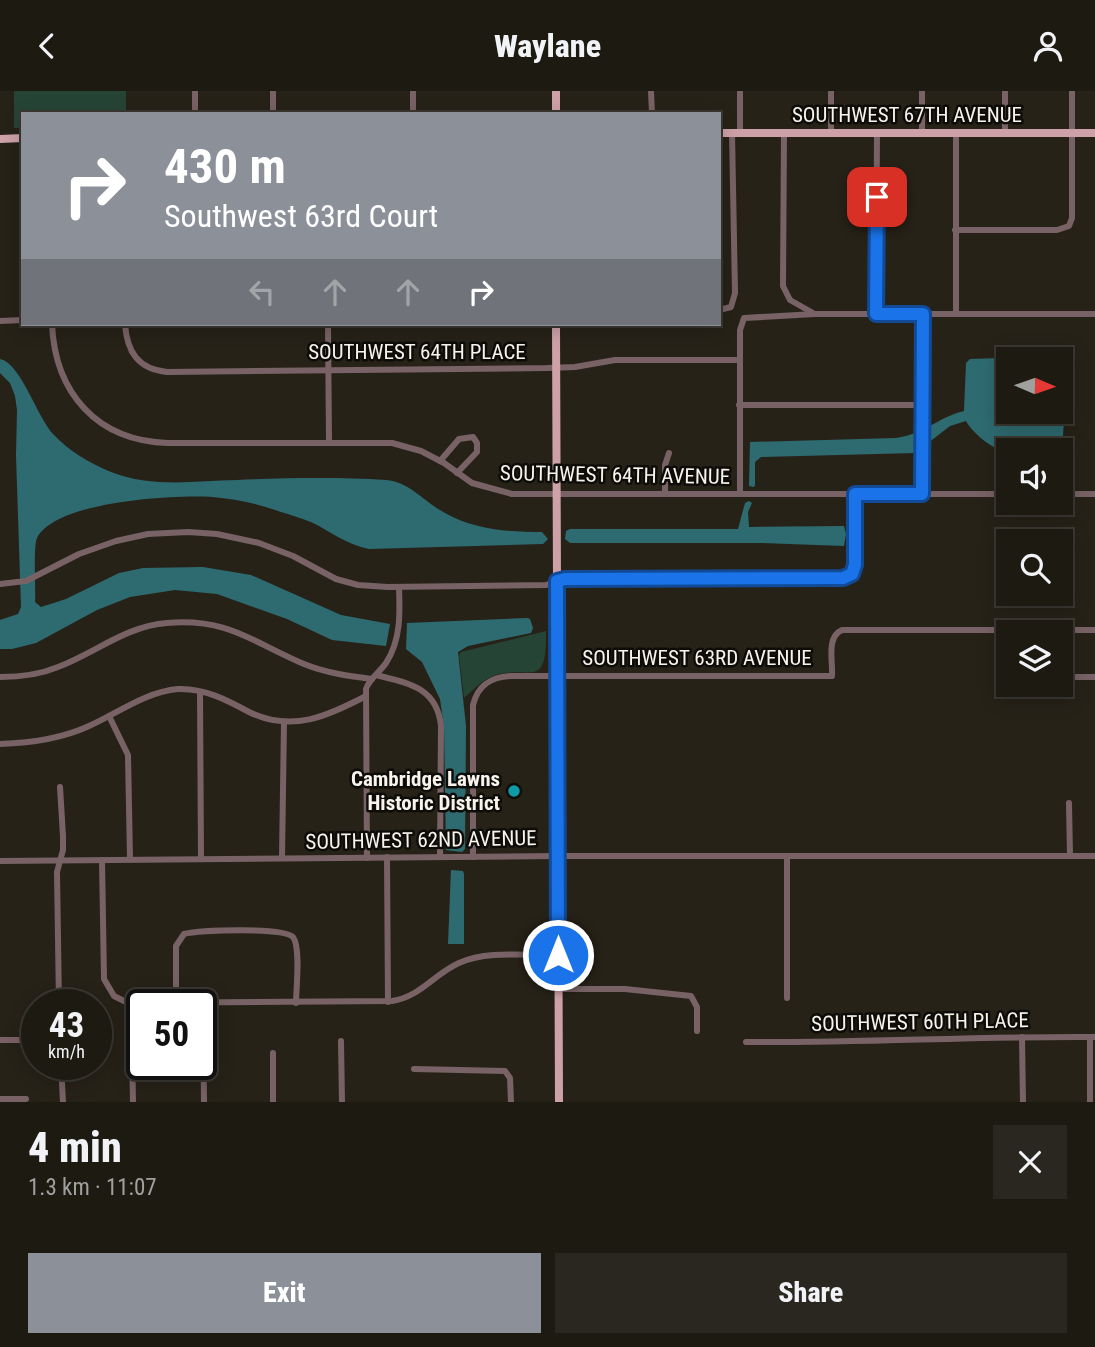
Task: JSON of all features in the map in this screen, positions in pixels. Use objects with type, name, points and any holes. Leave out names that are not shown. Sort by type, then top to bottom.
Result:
[{"type":"main road","points":[[556,91],[556,112]]},
{"type":"main road","name":"SOUTHWEST 67TH AVENUE","points":[[721,133],[1095,133]]},
{"type":"main road","points":[[0,139],[21,138]]},
{"type":"main road","points":[[556,326],[559,1102]]},
{"type":"street","points":[[195,91],[195,112]]},
{"type":"street","points":[[273,91],[273,112]]},
{"type":"street","points":[[413,91],[413,112]]},
{"type":"street","points":[[651,91],[652,112]]},
{"type":"street","points":[[721,310],[731,307],[735,289],[736,133],[740,91]]},
{"type":"street","points":[[831,91],[831,133]]},
{"type":"street","points":[[922,91],[922,132]]},
{"type":"street","points":[[1005,91],[1005,133]]},
{"type":"street","points":[[955,230],[1057,230],[1068,227],[1072,218],[1072,91]]},
{"type":"street","points":[[876,314],[877,132]]},
{"type":"street","points":[[956,132],[956,314]]},
{"type":"street","points":[[784,133],[783,286],[790,300],[815,314]]},
{"type":"street","points":[[740,494],[740,330],[743,319],[751,316],[815,314],[1095,314]]},
{"type":"street","points":[[922,494],[923,314]]},
{"type":"street","points":[[0,321],[21,320]]},
{"type":"street","name":"SOUTHWEST 64TH AVENUE","points":[[52,326],[56,358],[71,394],[95,418],[117,432],[137,439],[160,443],[398,443],[440,461],[472,483],[499,492],[996,494]]},
{"type":"street","name":"SOUTHWEST 64TH PLACE","points":[[125,326],[127,342],[133,356],[143,365],[158,371],[556,368],[615,360],[740,360]]},
{"type":"street","points":[[328,326],[329,442]]},
{"type":"street","points":[[739,405],[923,405]]},
{"type":"street","points":[[440,461],[459,439],[472,437],[477,443],[477,452],[457,473]]},
{"type":"street","points":[[665,494],[665,465],[668,453]]},
{"type":"street","points":[[0,584],[19,583],[79,554],[116,541],[148,534],[195,532],[222,534],[265,545],[349,583],[399,587],[546,585],[565,579],[848,577],[853,572],[856,557],[855,494]]},
{"type":"street","points":[[1073,494],[1095,494]]},
{"type":"street","points":[[367,858],[366,696],[368,684],[390,656],[397,638],[399,587]]},
{"type":"street","points":[[0,677],[33,674],[57,668],[138,629],[164,623],[192,623],[241,633],[318,669],[414,685],[431,699],[439,712],[440,857]]},
{"type":"street","name":"SOUTHWEST 63RD AVENUE","points":[[473,857],[473,708],[476,695],[490,680],[505,676],[832,676],[832,639],[835,633],[846,629],[967,632],[1095,630]]},
{"type":"street","points":[[1073,677],[1095,677]]},
{"type":"street","points":[[0,744],[36,742],[60,737],[157,694],[180,689],[225,699],[264,718],[284,722],[322,717],[366,696]]},
{"type":"street","points":[[200,692],[201,859]]},
{"type":"street","points":[[109,716],[124,744],[128,760],[130,859]]},
{"type":"street","points":[[282,858],[284,722]]},
{"type":"street","points":[[59,989],[57,872],[63,850],[60,787]]},
{"type":"street","points":[[1069,803],[1070,856]]},
{"type":"street","name":"SOUTHWEST 62ND AVENUE","points":[[0,861],[557,856],[1095,856]]},
{"type":"street","points":[[787,856],[787,998]]},
{"type":"street","points":[[387,857],[388,1002]]},
{"type":"street","points":[[102,860],[103,971],[108,990],[126,1002]]},
{"type":"street","points":[[176,989],[176,946],[182,935],[199,932],[286,933],[293,937],[296,949],[296,1003]]},
{"type":"street","points":[[217,1004],[388,1002],[414,995],[449,968],[470,959],[558,955]]},
{"type":"street","points":[[558,989],[625,989],[693,996],[697,1007],[697,1031]]},
{"type":"street","name":"SOUTHWEST 60TH PLACE","points":[[746,1042],[908,1041],[936,1037],[1092,1037]]},
{"type":"street","points":[[1022,1037],[1023,1102]]},
{"type":"street","points":[[1090,1102],[1092,1037]]},
{"type":"street","points":[[0,1040],[21,1040]]},
{"type":"street","points":[[341,1041],[342,1102]]},
{"type":"street","points":[[274,1052],[274,1102]]},
{"type":"street","points":[[414,1069],[499,1070],[507,1073],[511,1081],[511,1102]]},
{"type":"street","points":[[62,1080],[63,1102]]},
{"type":"street","points":[[133,1080],[133,1102]]},
{"type":"street","points":[[204,1080],[204,1102]]},
{"type":"street","points":[[0,1099],[26,1099]]},
{"type":"green space","points":[[14,91],[126,91],[126,112],[21,112],[21,128],[14,128]]},
{"type":"green space","points":[[546,631],[543,663],[539,669],[491,677],[464,698],[459,655],[461,652]]},
{"type":"water","points":[[996,358],[996,424],[1064,424],[1062,438],[996,438],[996,448],[979,436],[966,421],[950,426],[915,453],[761,457],[755,462],[755,485],[749,486],[750,442],[896,438],[964,411],[966,363],[970,359]]},
{"type":"water","points":[[0,359],[15,370],[54,435],[81,457],[126,477],[157,482],[293,478],[386,480],[410,488],[437,509],[456,519],[505,530],[542,532],[548,539],[543,544],[369,549],[346,541],[307,521],[264,507],[213,497],[146,499],[91,508],[48,525],[37,538],[35,602],[41,607],[66,599],[119,573],[143,568],[203,567],[251,575],[341,615],[390,624],[386,646],[332,640],[287,619],[217,594],[175,590],[130,597],[97,610],[36,643],[0,649],[0,620],[18,614],[21,607],[17,410],[10,383],[0,373]]},
{"type":"water","points":[[745,503],[752,503],[748,512],[749,527],[844,526],[844,546],[762,543],[570,543],[565,539],[566,531],[570,529],[738,529]]},
{"type":"water","points":[[527,618],[533,628],[531,633],[468,646],[458,652],[466,726],[465,849],[462,852],[446,850],[444,727],[440,699],[422,662],[406,649],[407,623]]},
{"type":"water","points":[[451,870],[463,871],[464,874],[464,944],[448,944]]},
{"type":"place","name":"Cambridge Lawns Historic District","points":[[514,791]]},
{"type":"route","points":[[558,955],[557,581],[848,577],[852,574],[856,557],[855,494],[922,494],[923,314],[876,314],[877,197]]}]
